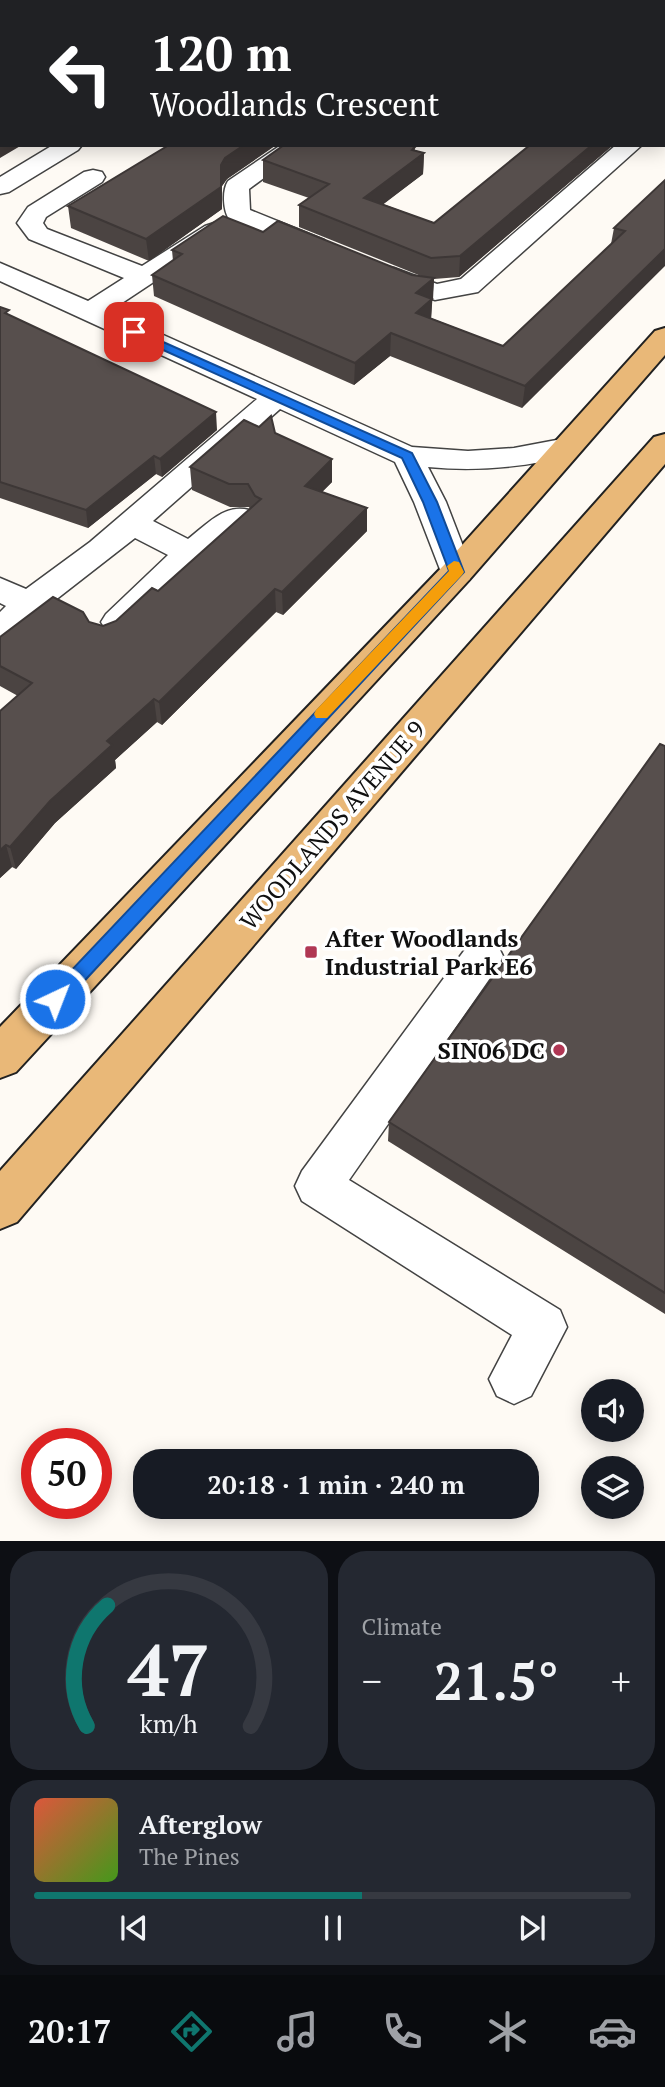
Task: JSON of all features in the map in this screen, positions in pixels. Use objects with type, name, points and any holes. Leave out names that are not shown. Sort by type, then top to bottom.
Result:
[{"type":"main road","points":[[0,1058],[457,572],[665,337]]},
{"type":"main road","name":"WOODLANDS AVENUE 9","points":[[0,1206],[665,444]]},
{"type":"street","points":[[0,187],[67,147]]},
{"type":"street","points":[[238,214],[237,186],[294,147]]},
{"type":"street","points":[[360,264],[435,292],[469,286],[628,147]]},
{"type":"street","points":[[93,177],[37,212],[30,223],[38,234],[146,277]]},
{"type":"street","points":[[238,214],[336,254]]},
{"type":"street","points":[[89,312],[238,214]]},
{"type":"street","points":[[0,271],[407,456],[468,461],[514,458],[567,447]]},
{"type":"street","points":[[0,633],[14,596],[101,550],[139,506],[278,396]]},
{"type":"street","points":[[407,456],[430,502],[457,572]]},
{"type":"street","points":[[139,506],[190,553]]},
{"type":"street","points":[[106,634],[190,553],[238,517]]},
{"type":"street","points":[[483,956],[318,1186],[543,1326],[514,1379]]},
{"type":"building","points":[[166,147],[241,147],[225,158],[221,165],[221,187],[146,239],[68,206]]},
{"type":"building","points":[[281,147],[415,147],[412,150],[424,153],[364,198],[434,223],[528,147],[590,147],[460,256],[431,258],[299,205],[329,184],[263,160]]},
{"type":"building","points":[[665,180],[665,249],[525,386],[391,333],[355,363],[152,275],[182,254],[172,250],[223,216],[263,232],[278,221],[412,275],[434,278],[416,293],[432,299],[416,313],[503,346],[625,231],[614,228]]},
{"type":"building","points":[[0,307],[9,310],[5,313],[216,412],[160,459],[154,456],[86,510],[0,482]]},
{"type":"building","points":[[271,416],[275,433],[332,459],[305,486],[367,508],[282,592],[275,589],[159,702],[154,699],[107,741],[112,745],[50,801],[10,847],[6,845],[0,850],[0,711],[32,683],[0,666],[0,637],[53,597],[83,612],[89,622],[103,626],[116,621],[152,588],[158,591],[261,499],[255,496],[248,484],[229,484],[190,467],[244,420],[259,427]]},
{"type":"building","name":"SIN06 DC","points":[[660,744],[665,746],[665,1293],[389,1122]]},
{"type":"slow traffic","points":[[322,714],[457,572],[454,566]]},
{"type":"place","name":"After Woodlands Industrial Park E6","points":[[311,952]]},
{"type":"place","name":"SIN06 DC","points":[[559,1050]]},
{"type":"route","points":[[55,999],[457,572],[430,502],[407,456],[134,332]]}]
